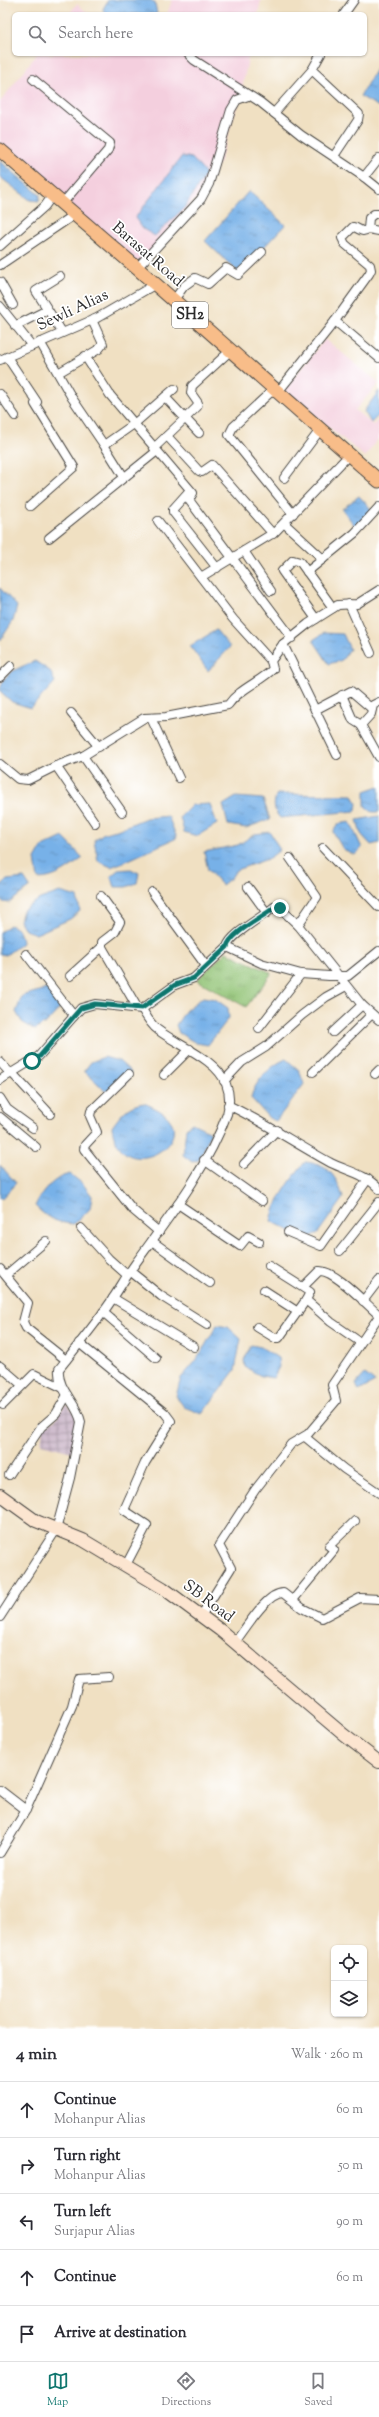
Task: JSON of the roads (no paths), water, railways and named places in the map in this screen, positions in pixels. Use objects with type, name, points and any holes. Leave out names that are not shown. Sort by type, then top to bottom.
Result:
[{"type":"main road","name":"Barasat Road","points":[[0,150],[156,284],[230,351],[379,481]]},
{"type":"street","points":[[345,12],[354,0]]},
{"type":"street","points":[[190,56],[274,113],[301,135],[334,156],[379,189]]},
{"type":"street","points":[[274,113],[312,70],[320,56]]},
{"type":"street","points":[[312,70],[359,114],[358,120],[334,156]]},
{"type":"street","points":[[33,79],[110,142],[108,150],[62,204]]},
{"type":"street","points":[[137,268],[201,199],[209,184],[231,110],[237,100],[248,96]]},
{"type":"street","points":[[364,177],[379,158]]},
{"type":"street","points":[[0,246],[39,211],[52,196]]},
{"type":"street","points":[[368,229],[369,218],[374,214],[379,214]]},
{"type":"street","points":[[0,264],[22,252],[74,215]]},
{"type":"street","points":[[293,514],[229,435],[233,427],[276,390],[335,321],[371,270],[370,265],[345,244],[342,236],[353,227],[364,232],[368,229],[379,231]]},
{"type":"street","points":[[174,300],[184,286],[195,278],[208,284],[226,268],[238,275],[262,252]]},
{"type":"street","points":[[60,276],[36,291],[62,332]]},
{"type":"street","points":[[0,282],[13,305]]},
{"type":"street","name":"Sewli Alias","points":[[4,358],[92,320],[156,284]]},
{"type":"street","points":[[0,306],[32,346]]},
{"type":"street","points":[[15,326],[47,310]]},
{"type":"street","points":[[58,373],[104,344],[92,320]]},
{"type":"street","points":[[335,321],[379,358]]},
{"type":"street","points":[[40,342],[124,477]]},
{"type":"street","points":[[50,538],[155,450],[186,418],[198,405],[191,393],[192,386],[230,351]]},
{"type":"street","points":[[85,356],[110,395],[155,450],[193,493],[189,500],[231,559],[292,638]]},
{"type":"street","points":[[4,358],[37,402],[35,404],[74,467],[30,506]]},
{"type":"street","points":[[104,445],[134,424],[174,389]]},
{"type":"street","points":[[0,394],[15,416]]},
{"type":"street","points":[[165,397],[199,433]]},
{"type":"street","points":[[284,478],[320,430]]},
{"type":"street","points":[[167,436],[199,471],[202,472],[212,465],[273,534]]},
{"type":"street","points":[[202,578],[273,534],[285,524],[349,455]]},
{"type":"street","points":[[190,490],[173,509],[173,512],[217,568]]},
{"type":"street","points":[[307,572],[355,533],[379,507]]},
{"type":"street","points":[[0,764],[22,781],[32,779],[56,766],[83,756],[144,718],[166,717],[228,705],[233,697],[262,680],[273,669],[271,661],[233,619],[158,521]]},
{"type":"street","points":[[285,524],[323,559]]},
{"type":"street","points":[[244,551],[271,591]]},
{"type":"street","points":[[316,619],[282,570],[295,560],[307,572],[333,608]]},
{"type":"street","points":[[271,661],[283,644],[316,619],[338,605],[357,604],[379,590]]},
{"type":"street","points":[[349,604],[371,653]]},
{"type":"street","points":[[283,644],[337,756]]},
{"type":"street","points":[[0,676],[11,666]]},
{"type":"street","points":[[315,710],[342,695],[353,692],[377,704],[371,714],[361,725]]},
{"type":"street","points":[[342,695],[353,720],[361,725],[379,757]]},
{"type":"street","points":[[72,713],[98,747]]},
{"type":"street","points":[[151,718],[179,778]]},
{"type":"street","points":[[83,756],[122,812]]},
{"type":"street","points":[[56,766],[95,823]]},
{"type":"street","points":[[323,848],[379,907]]},
{"type":"street","points":[[290,858],[317,897],[298,925]]},
{"type":"street","points":[[248,887],[267,914]]},
{"type":"street","points":[[152,892],[206,966]]},
{"type":"street","points":[[70,976],[102,947],[102,942],[116,931],[120,922],[101,896]]},
{"type":"street","points":[[0,1080],[10,1072],[40,1056],[81,1008],[95,1004],[140,1008],[175,985],[194,978],[227,947],[228,943],[236,934],[277,907],[298,925],[362,1005],[376,1017],[313,1072]]},
{"type":"street","points":[[0,1617],[56,1530],[80,1431],[79,1412],[63,1388],[58,1376],[59,1370],[103,1312],[178,1204],[204,1160],[227,1114],[230,1098],[224,1081],[214,1068],[190,1049],[158,1030],[147,1018],[102,947]]},
{"type":"street","points":[[227,947],[261,963],[301,974],[340,976],[348,976],[379,951]]},
{"type":"street","points":[[26,954],[74,1016]]},
{"type":"street","points":[[259,1028],[301,974]]},
{"type":"street","points":[[224,1081],[242,1062],[266,1048],[302,1015],[326,997],[346,986]]},
{"type":"street","points":[[333,1032],[362,1005]]},
{"type":"street","points":[[164,1075],[190,1049]]},
{"type":"street","points":[[0,1062],[50,1114]]},
{"type":"street","points":[[129,1074],[91,1111],[90,1116],[96,1132],[85,1145],[84,1149],[133,1210],[158,1232]]},
{"type":"street","points":[[0,1098],[7,1109],[33,1128]]},
{"type":"street","points":[[228,1105],[277,1130],[331,1163],[368,1179],[379,1189]]},
{"type":"street","points":[[0,1117],[36,1147]]},
{"type":"street","points":[[244,1164],[277,1130]]},
{"type":"street","points":[[204,1160],[262,1201]]},
{"type":"street","points":[[288,1232],[320,1246],[368,1179]]},
{"type":"street","points":[[340,1252],[379,1202]]},
{"type":"street","points":[[178,1204],[240,1246],[248,1236],[259,1242]]},
{"type":"street","points":[[81,1228],[109,1259],[161,1296],[207,1325]]},
{"type":"street","points":[[46,1241],[3,1272],[28,1303],[23,1322],[26,1328],[66,1360]]},
{"type":"street","points":[[152,1241],[210,1283]]},
{"type":"street","points":[[257,1327],[278,1339],[306,1300],[310,1290],[269,1266]]},
{"type":"street","points":[[201,1616],[231,1568],[219,1545],[255,1490],[291,1444],[305,1437],[336,1401],[332,1385],[379,1315],[326,1271],[319,1271],[304,1286]]},
{"type":"street","points":[[363,1301],[379,1280]]},
{"type":"street","points":[[264,1290],[298,1312]]},
{"type":"street","points":[[113,1298],[194,1347]]},
{"type":"street","points":[[306,1300],[331,1322],[360,1342]]},
{"type":"street","points":[[103,1312],[156,1358]]},
{"type":"street","points":[[79,1343],[165,1413],[171,1421],[145,1463],[124,1510],[147,1525],[126,1565]]},
{"type":"street","points":[[0,1366],[22,1385]]},
{"type":"street","points":[[3,1405],[34,1374],[63,1388]]},
{"type":"street","points":[[10,1475],[42,1428],[56,1414],[67,1396]]},
{"type":"street","points":[[305,1437],[344,1469],[379,1493]]},
{"type":"street","name":"SB Road","points":[[0,1495],[36,1521],[83,1540],[163,1588],[235,1642],[344,1735],[379,1762]]},
{"type":"street","points":[[293,1600],[334,1550],[329,1546],[355,1521]]},
{"type":"street","points":[[235,1642],[270,1598],[283,1592],[302,1608],[322,1618],[360,1598],[379,1599]]},
{"type":"street","points":[[1,1849],[26,1810],[72,1706],[79,1679],[109,1677]]},
{"type":"street","points":[[0,1790],[26,1810]]},
{"type":"water","points":[[108,0],[151,0],[155,3],[157,12],[104,12],[103,9]]},
{"type":"water","points":[[379,64],[379,107],[360,96]]},
{"type":"water","points":[[182,156],[192,158],[206,174],[185,207],[155,236],[143,229],[135,218]]},
{"type":"water","points":[[0,161],[40,195],[39,201],[30,200],[0,177]]},
{"type":"water","points":[[249,191],[285,225],[239,273],[205,241]]},
{"type":"water","points":[[379,391],[379,415],[371,423],[364,411]]},
{"type":"water","points":[[359,496],[374,512],[355,526],[342,509]]},
{"type":"water","points":[[0,588],[17,606],[13,621],[0,641]]},
{"type":"water","points":[[216,630],[230,647],[208,671],[190,646]]},
{"type":"water","points":[[324,633],[343,634],[350,649],[342,660],[329,664],[313,640]]},
{"type":"water","points":[[35,661],[50,671],[55,682],[31,708],[12,702],[0,691],[4,679],[8,675]]},
{"type":"water","points":[[379,786],[379,812],[372,812],[365,806],[365,791]]},
{"type":"water","points":[[277,794],[353,795],[357,803],[356,811],[280,818],[274,806]]},
{"type":"water","points":[[236,797],[263,799],[270,819],[246,828],[228,825],[223,805]]},
{"type":"water","points":[[210,804],[217,824],[197,836],[184,832],[180,817],[192,805]]},
{"type":"water","points":[[168,816],[177,838],[111,867],[98,861],[94,840],[104,833],[117,830],[146,818]]},
{"type":"water","points":[[379,816],[379,843],[371,845],[361,834],[357,820]]},
{"type":"water","points":[[350,822],[362,848],[355,855],[343,849],[333,832],[338,824]]},
{"type":"water","points":[[270,832],[280,850],[268,859],[236,870],[231,878],[222,885],[208,870],[204,852],[238,845],[255,834]]},
{"type":"water","points":[[63,837],[83,858],[56,875],[45,879],[38,879],[35,859],[42,847]]},
{"type":"water","points":[[131,869],[139,873],[137,883],[126,887],[115,887],[111,876],[118,870]]},
{"type":"water","points":[[24,878],[30,887],[9,903],[3,902],[0,898],[0,886],[7,880]]},
{"type":"water","points":[[60,892],[77,897],[80,911],[70,919],[36,934],[25,930],[20,921],[23,910],[40,899]]},
{"type":"water","points":[[10,925],[16,928],[19,932],[22,943],[6,955],[0,954],[0,932]]},
{"type":"water","points":[[49,988],[62,1006],[48,1021],[35,1030],[22,1022],[16,1012],[22,996]]},
{"type":"water","points":[[203,997],[215,999],[228,1008],[229,1018],[208,1045],[196,1043],[179,1033],[176,1025],[186,1010]]},
{"type":"water","points":[[104,1057],[119,1061],[131,1072],[126,1083],[108,1093],[84,1071],[91,1062]]},
{"type":"water","points":[[286,1059],[299,1070],[304,1084],[276,1121],[269,1118],[251,1098],[259,1080],[275,1065]]},
{"type":"water","points":[[144,1103],[165,1115],[170,1120],[174,1130],[171,1140],[163,1149],[152,1155],[140,1158],[128,1154],[118,1145],[112,1127],[129,1108]]},
{"type":"water","points":[[192,1123],[211,1132],[199,1160],[192,1162],[183,1155],[186,1128]]},
{"type":"water","points":[[305,1162],[320,1165],[326,1168],[338,1183],[343,1198],[318,1233],[306,1239],[271,1221],[280,1198]]},
{"type":"water","points":[[0,1165],[16,1183],[2,1198],[0,1198]]},
{"type":"water","points":[[70,1174],[83,1184],[92,1196],[90,1209],[74,1224],[52,1219],[35,1206],[41,1195],[54,1181]]},
{"type":"water","points":[[217,1325],[228,1327],[241,1339],[235,1370],[202,1414],[184,1407],[176,1396],[181,1378],[196,1361]]},
{"type":"water","points":[[251,1345],[261,1347],[278,1358],[279,1367],[273,1378],[261,1376],[245,1367],[244,1360]]},
{"type":"water","points":[[365,1374],[375,1382],[359,1391],[356,1384]]}]
